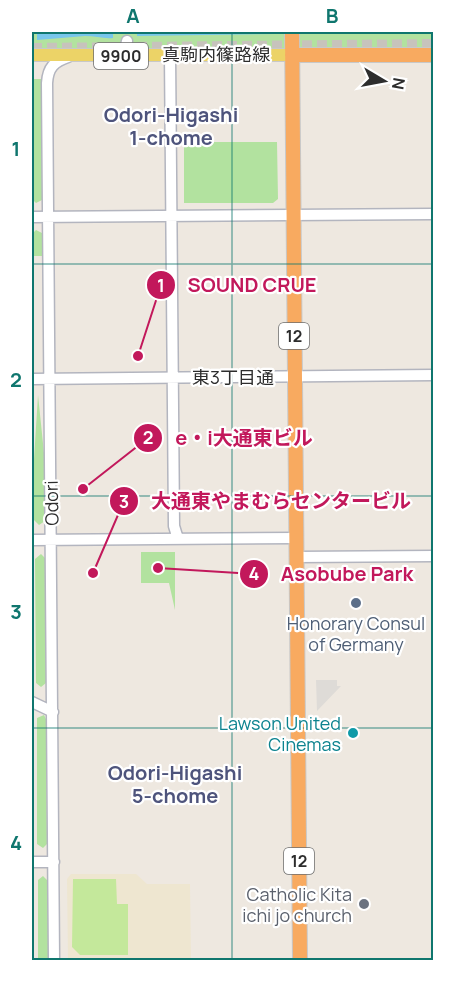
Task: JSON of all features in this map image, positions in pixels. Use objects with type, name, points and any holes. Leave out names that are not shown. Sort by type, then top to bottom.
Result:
[{"type":"highway","name":"12","points":[[292,34],[300,960]]},
{"type":"highway","points":[[292,55],[434,55]]},
{"type":"main road","name":"真駒内篠路線","points":[[32,55],[68,57],[170,54],[292,55]]},
{"type":"street","points":[[124,56],[127,41]]},
{"type":"street","points":[[170,54],[174,526],[178,539]]},
{"type":"street","name":"Odori","points":[[54,960],[48,76],[56,61],[68,57]]},
{"type":"street","points":[[32,217],[434,214]]},
{"type":"street","name":"東3丁目通","points":[[32,379],[434,375]]},
{"type":"street","points":[[32,540],[296,538]]},
{"type":"street","points":[[297,557],[434,556]]},
{"type":"street","points":[[32,702],[53,712]]},
{"type":"street","points":[[32,862],[54,862]]},
{"type":"shaded area","points":[[316,680],[337,680],[337,686],[341,686],[317,711]]},
{"type":"shaded area","points":[[71,874],[136,874],[147,884],[190,884],[191,960],[68,960],[67,879]]},
{"type":"green space","points":[[32,32],[433,32],[434,50],[32,50]]},
{"type":"green space","points":[[32,79],[41,79],[42,200],[36,203],[33,200]]},
{"type":"green space","points":[[184,142],[277,142],[278,199],[273,203],[184,203]]},
{"type":"green space","points":[[36,230],[42,233],[43,256],[32,256],[32,234]]},
{"type":"green space","points":[[38,395],[44,453],[45,521],[39,525],[34,520],[34,459]]},
{"type":"green space","points":[[141,552],[175,552],[175,610],[169,583],[141,583]]},
{"type":"green space","points":[[41,554],[45,558],[46,683],[41,687],[36,683],[35,559]]},
{"type":"green space","points":[[44,715],[46,719],[47,844],[43,848],[37,844],[37,718]]},
{"type":"green space","points":[[43,876],[48,881],[48,960],[38,960],[38,880]]},
{"type":"green space","points":[[73,879],[116,879],[117,904],[128,904],[128,955],[80,955],[72,947]]},
{"type":"water","points":[[113,32],[113,38],[85,36],[37,40],[37,33]]},
{"type":"water","points":[[137,32],[276,32],[276,34],[137,36]]},
{"type":"water","points":[[308,32],[433,32],[434,33],[322,34]]},
{"type":"tunnel","points":[[32,48],[434,44]]},
{"type":"place","name":"SOUND CRUE","points":[[138,356]]},
{"type":"place","name":"e・i大通東ビル","points":[[83,489]]},
{"type":"place","name":"Asobube Park","points":[[158,568]]},
{"type":"place","name":"大通東やまむらセンタービル","points":[[93,573]]},
{"type":"place","name":"Honorary Consul of Germany","points":[[356,603]]},
{"type":"place","name":"Lawson United Cinemas","points":[[353,733]]},
{"type":"place","name":"Catholic Kita ichi jo church","points":[[364,904]]},
{"type":"district","name":"Odori-Higashi 1-chome","points":[[171,126]]},
{"type":"district","name":"Odori-Higashi 5-chome","points":[[175,784]]}]
